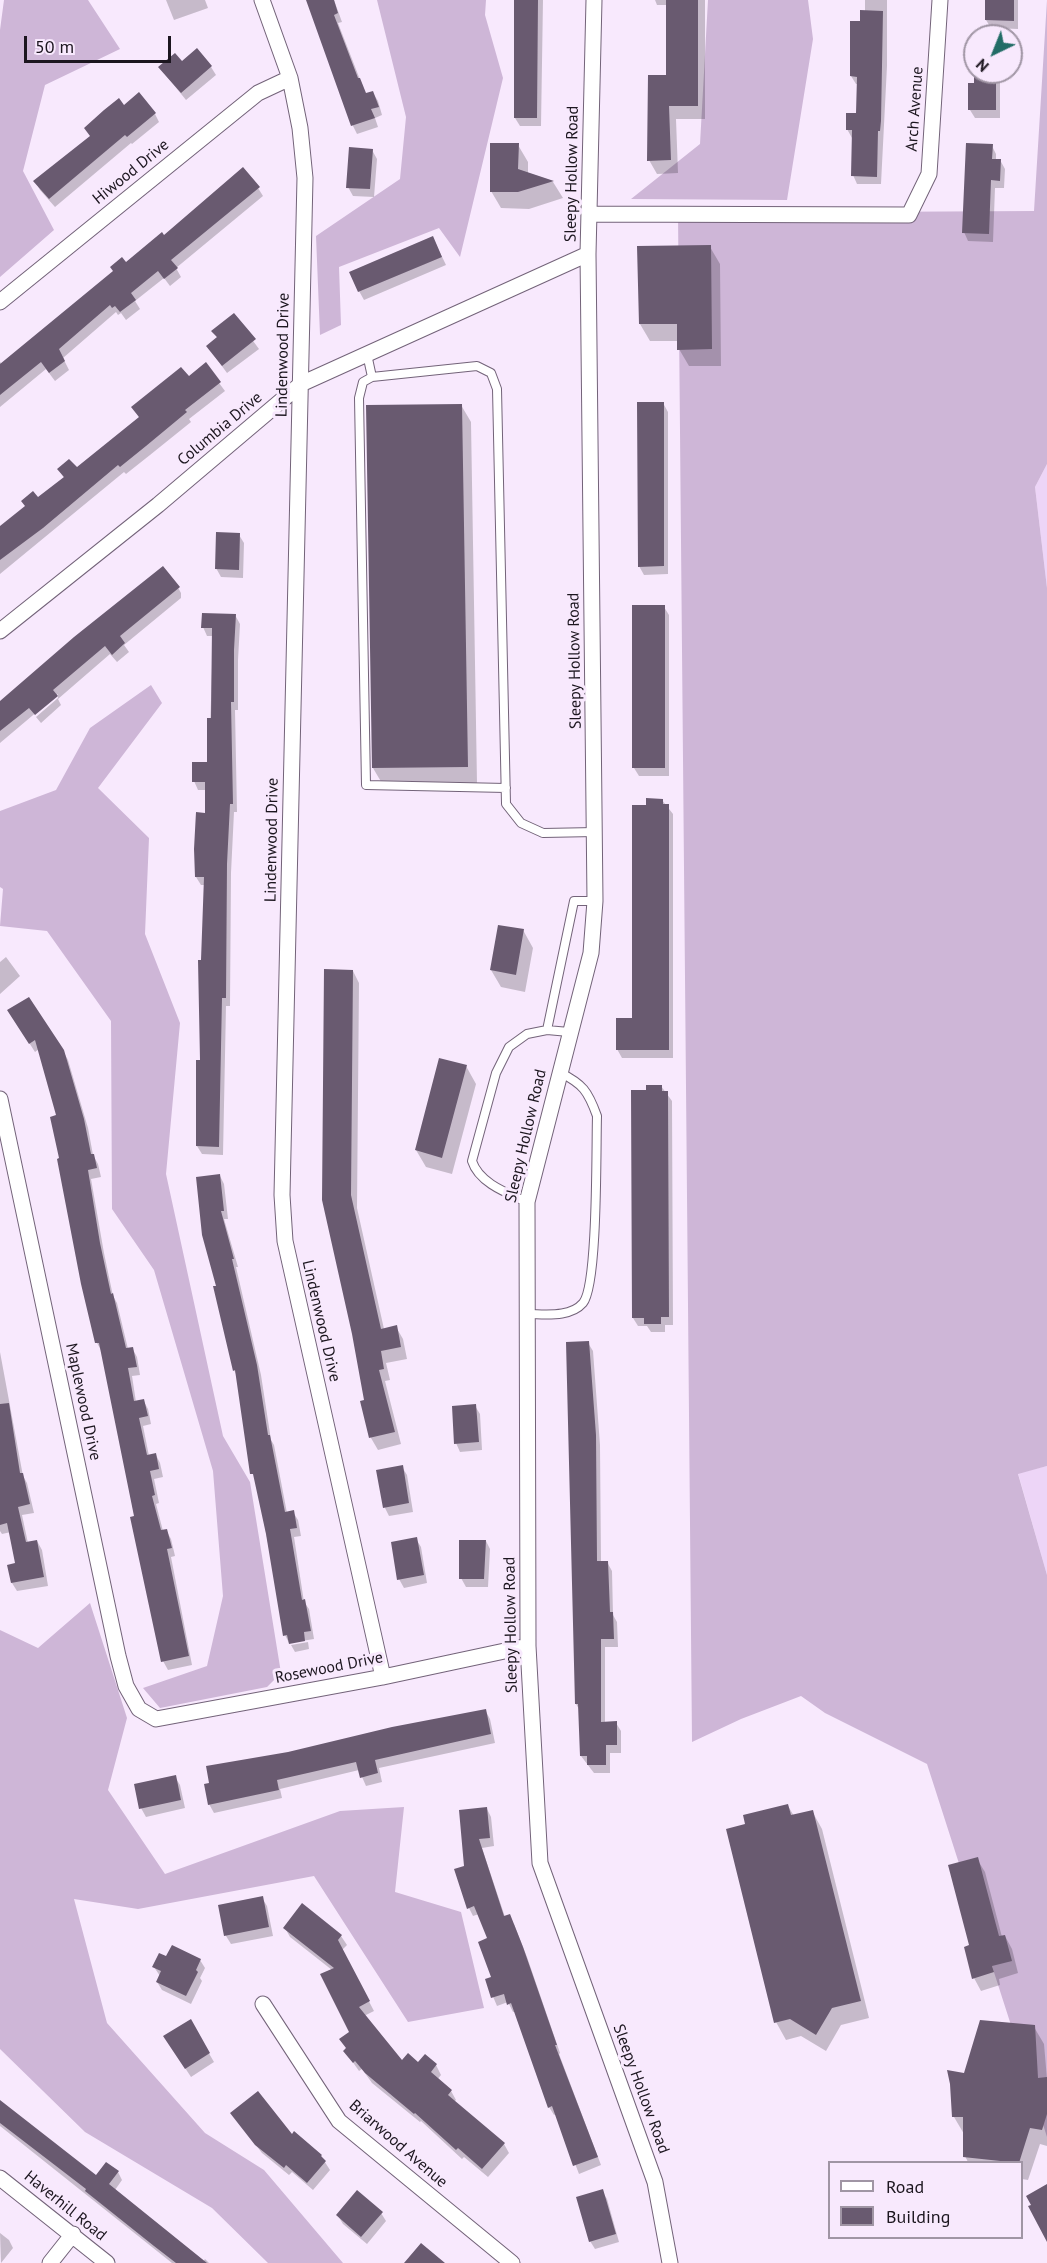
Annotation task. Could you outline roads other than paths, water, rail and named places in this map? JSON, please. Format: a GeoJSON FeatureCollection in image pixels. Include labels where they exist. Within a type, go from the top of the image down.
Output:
{"type":"FeatureCollection","features":[{"type":"Feature","properties":{"kind":"street","name":"Lindenwood Drive"},"geometry":{"type":"LineString","coordinates":[[262,0],[290,78],[300,128],[305,178],[282,1195],[285,1240],[382,1677]]}},
{"type":"Feature","properties":{"kind":"street","name":"Sleepy Hollow Road"},"geometry":{"type":"LineString","coordinates":[[594,0],[588,254],[595,901],[591,953],[527,1202],[528,1646],[540,1863],[656,2182],[670,2263]]}},
{"type":"Feature","properties":{"kind":"street","name":"Arch Avenue"},"geometry":{"type":"LineString","coordinates":[[589,214],[909,215],[929,174],[940,0]]}},
{"type":"Feature","properties":{"kind":"street","name":"Hiwood Drive"},"geometry":{"type":"LineString","coordinates":[[0,302],[258,93],[290,78]]}},
{"type":"Feature","properties":{"kind":"street","name":"Columbia Drive"},"geometry":{"type":"LineString","coordinates":[[0,631],[158,505],[301,384],[588,254]]}},
{"type":"Feature","properties":{"kind":"street","name":"Maplewood Drive"},"geometry":{"type":"LineString","coordinates":[[0,1099],[118,1656],[126,1686],[139,1709]]}},
{"type":"Feature","properties":{"kind":"street","name":"Rosewood Drive"},"geometry":{"type":"LineString","coordinates":[[139,1709],[156,1719],[382,1677],[528,1646]]}},
{"type":"Feature","properties":{"kind":"street","name":"Briarwood Avenue"},"geometry":{"type":"LineString","coordinates":[[263,2004],[339,2121],[512,2263]]}},
{"type":"Feature","properties":{"kind":"street","name":"Haverhill Road"},"geometry":{"type":"LineString","coordinates":[[0,2178],[107,2263]]}},
{"type":"Feature","properties":{"kind":"street"},"geometry":{"type":"LineString","coordinates":[[50,2263],[73,2234]]}},
{"type":"Feature","properties":{"kind":"lane"},"geometry":{"type":"LineString","coordinates":[[367,354],[372,377]]}},
{"type":"Feature","properties":{"kind":"lane"},"geometry":{"type":"LineString","coordinates":[[506,789],[366,785],[359,398],[363,382],[372,377],[477,366],[491,373],[497,389],[506,789],[506,804],[521,823],[543,833],[595,832]]}},
{"type":"Feature","properties":{"kind":"lane"},"geometry":{"type":"LineString","coordinates":[[548,1030],[574,901],[595,901]]}},
{"type":"Feature","properties":{"kind":"lane"},"geometry":{"type":"LineString","coordinates":[[527,1202],[503,1192],[475,1172],[472,1161],[496,1073],[509,1047],[527,1034],[548,1030],[569,1032]]}},
{"type":"Feature","properties":{"kind":"lane"},"geometry":{"type":"LineString","coordinates":[[527,1314],[568,1314],[584,1302],[592,1275],[597,1116],[589,1094],[576,1080],[559,1072]]}}]}
